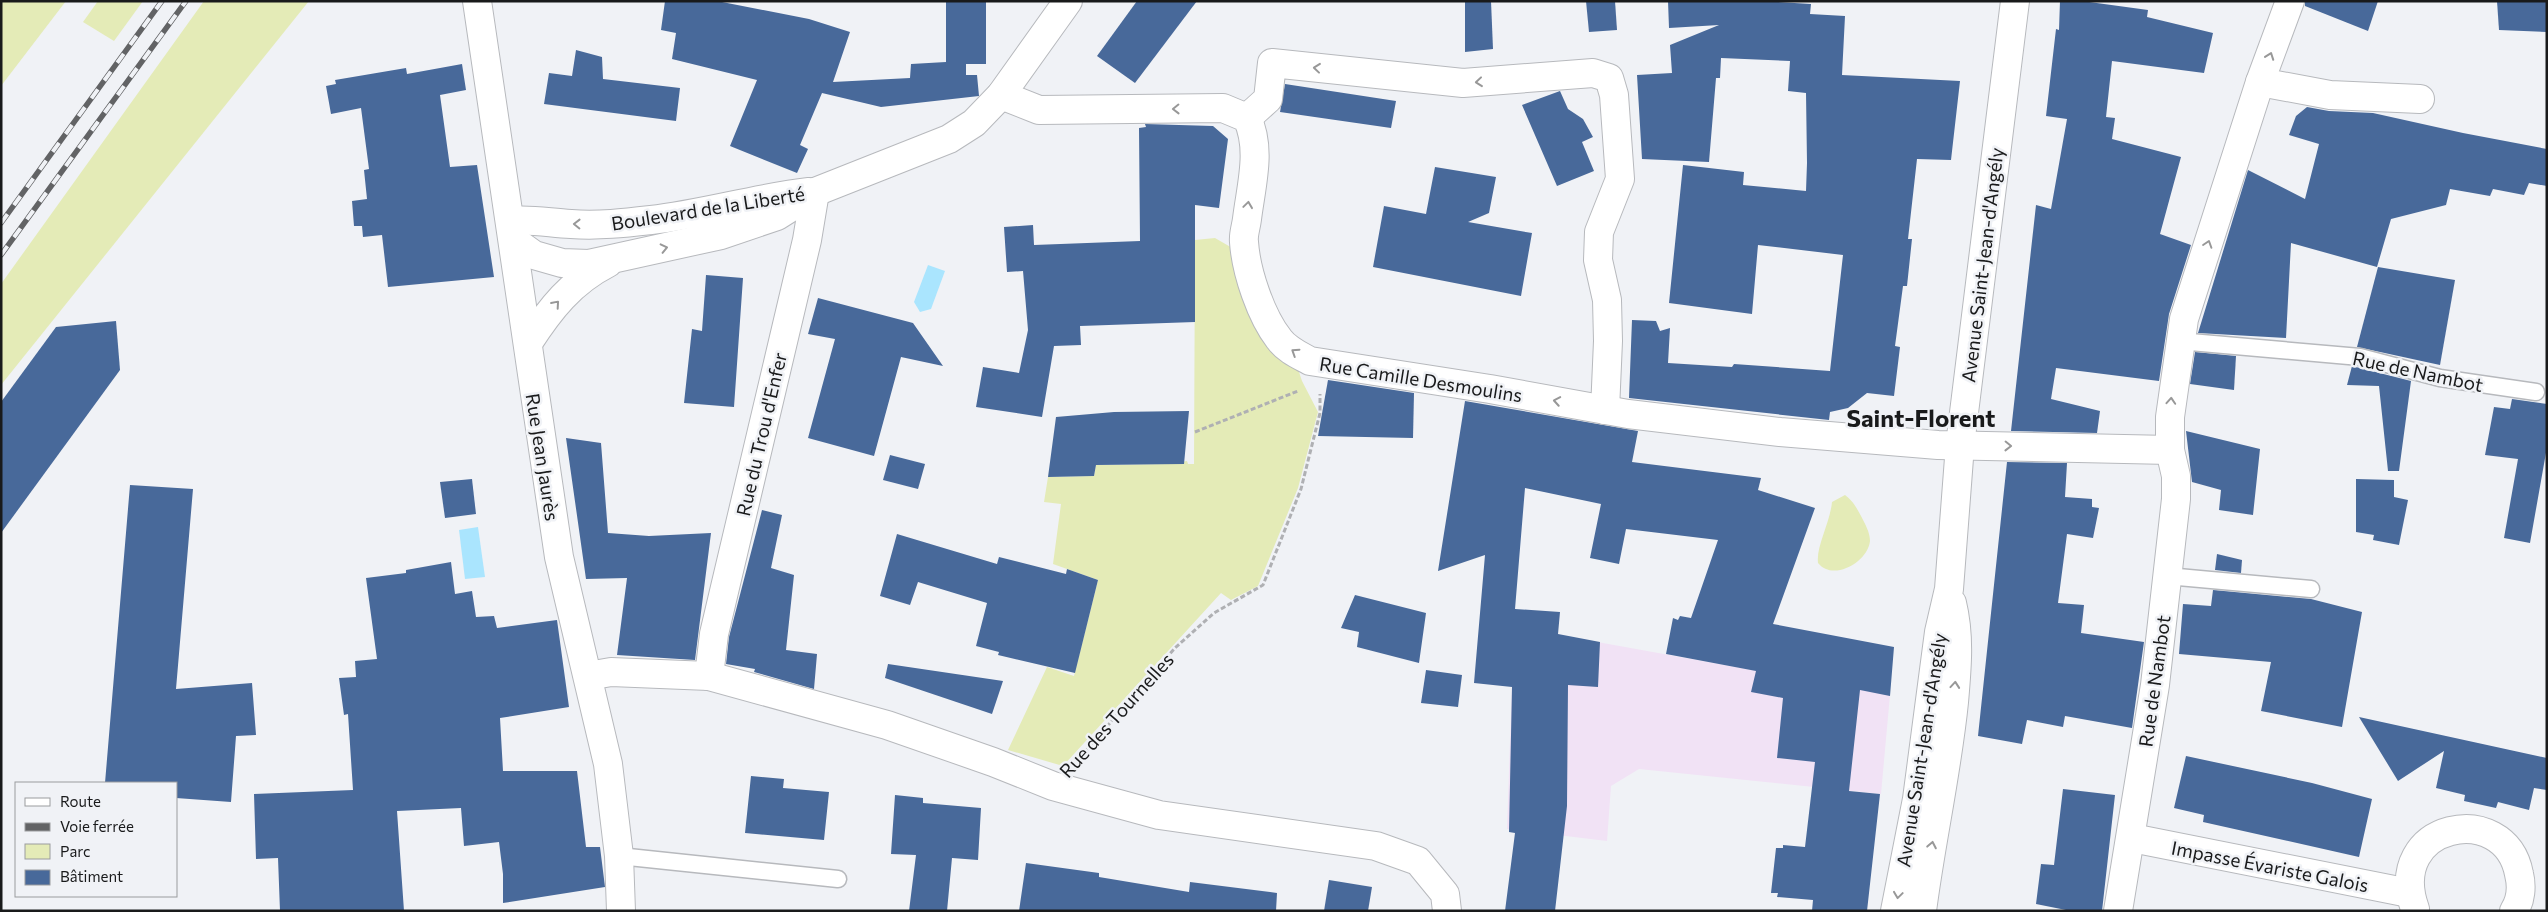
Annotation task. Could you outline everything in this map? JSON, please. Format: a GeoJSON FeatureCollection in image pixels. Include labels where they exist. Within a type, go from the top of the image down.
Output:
{"type":"FeatureCollection","features":[{"type":"Feature","properties":{"kind":"street","name":"Rue Jean Jaurès"},"geometry":{"type":"LineString","coordinates":[[477,1],[559,557],[608,764],[619,856],[621,911]]}},
{"type":"Feature","properties":{"kind":"street","name":"Boulevard de la Liberté"},"geometry":{"type":"LineString","coordinates":[[815,192],[769,196],[717,209],[653,220],[578,224],[532,219],[512,230],[534,255],[562,263],[589,264],[721,235],[777,216],[815,192],[949,139],[974,123],[1001,95],[1068,1]]}},
{"type":"Feature","properties":{"kind":"street","name":"Avenue Saint-Jean-d'Angély"},"geometry":{"type":"LineString","coordinates":[[1896,911],[1917,799],[1939,632],[1949,589],[1960,445],[2015,1]]}},
{"type":"Feature","properties":{"kind":"street","name":"Rue de Nambot"},"geometry":{"type":"LineString","coordinates":[[2118,911],[2132,838],[2155,685],[2176,491],[2176,476],[2170,450],[2171,394],[2184,319],[2260,82],[2290,1]]}},
{"type":"Feature","properties":{"kind":"street"},"geometry":{"type":"LineString","coordinates":[[1001,95],[1039,110],[1223,108],[1248,118],[1268,100],[1272,63],[1464,83],[1593,72],[1609,78],[1614,95],[1620,179],[1599,232],[1599,251],[1607,300],[1608,341],[1605,410]]}},
{"type":"Feature","properties":{"kind":"street"},"geometry":{"type":"LineString","coordinates":[[2260,82],[2330,95],[2420,99]]}},
{"type":"Feature","properties":{"kind":"street","name":"Rue Camille Desmoulins"},"geometry":{"type":"LineString","coordinates":[[1248,118],[1255,133],[1256,154],[1244,242],[1252,278],[1263,312],[1280,340],[1292,352],[1322,374],[1490,389],[1605,410],[1780,432],[1960,445]]}},
{"type":"Feature","properties":{"kind":"street","name":"Rue du Trou d'Enfer"},"geometry":{"type":"LineString","coordinates":[[709,676],[714,634],[807,240],[815,192]]}},
{"type":"Feature","properties":{"kind":"street","name":"Boulevard de la Liberté"},"geometry":{"type":"LineString","coordinates":[[528,344],[546,315],[569,288],[591,272],[617,259]]}},
{"type":"Feature","properties":{"kind":"street"},"geometry":{"type":"LineString","coordinates":[[1960,445],[2170,450]]}},
{"type":"Feature","properties":{"kind":"street","name":"Avenue Saint-Jean-d'Angély"},"geometry":{"type":"LineString","coordinates":[[1922,911],[1950,736],[1958,654],[1957,623],[1949,589]]}},
{"type":"Feature","properties":{"kind":"street","name":"Rue des Tournelles"},"geometry":{"type":"LineString","coordinates":[[588,676],[611,672],[709,676],[887,725],[993,762],[1053,786]]}},
{"type":"Feature","properties":{"kind":"street"},"geometry":{"type":"LineString","coordinates":[[1053,786],[1159,815],[1376,846],[1418,861],[1445,894],[1447,911]]}},
{"type":"Feature","properties":{"kind":"street","name":"Impasse Évariste Galois"},"geometry":{"type":"LineString","coordinates":[[2132,838],[2412,902],[2410,873],[2418,854],[2432,839],[2450,830],[2471,828],[2491,835],[2507,847],[2518,865],[2521,885],[2514,911]]}},
{"type":"Feature","properties":{"kind":"lane","name":"Rue de Nambot"},"geometry":{"type":"LineString","coordinates":[[2180,341],[2360,358],[2440,378],[2536,392]]}},
{"type":"Feature","properties":{"kind":"lane"},"geometry":{"type":"LineString","coordinates":[[2167,576],[2310,588]]}},
{"type":"Feature","properties":{"kind":"lane"},"geometry":{"type":"LineString","coordinates":[[619,856],[838,879]]}},
{"type":"Feature","properties":{"kind":"path"},"geometry":{"type":"LineString","coordinates":[[1195,432],[1312,385],[1322,374]]}},
{"type":"Feature","properties":{"kind":"path","name":"Rue des Tournelles"},"geometry":{"type":"LineString","coordinates":[[1053,786],[1176,648],[1214,612],[1263,585],[1301,489],[1320,412],[1322,374]]}},
{"type":"Feature","properties":{"kind":"shaded area"},"geometry":{"type":"Polygon","coordinates":[[[1514,627],[1890,695],[1881,794],[1639,769],[1611,786],[1607,841],[1507,829],[1514,627]]]}},
{"type":"Feature","properties":{"kind":"green space"},"geometry":{"type":"Polygon","coordinates":[[[1,1],[66,1],[1,86],[1,1]]]}},
{"type":"Feature","properties":{"kind":"green space"},"geometry":{"type":"Polygon","coordinates":[[[98,1],[143,1],[114,41],[83,22],[98,1]]]}},
{"type":"Feature","properties":{"kind":"green space"},"geometry":{"type":"Polygon","coordinates":[[[204,1],[309,1],[1,385],[1,284],[204,1]]]}},
{"type":"Feature","properties":{"kind":"green space"},"geometry":{"type":"Polygon","coordinates":[[[1215,238],[1234,249],[1246,308],[1273,346],[1296,363],[1302,381],[1318,412],[1298,488],[1258,586],[1231,600],[1221,593],[1063,766],[1008,750],[1047,667],[1074,676],[1098,580],[1053,564],[1061,504],[1044,502],[1048,477],[1094,476],[1096,465],[1169,464],[1187,461],[1188,464],[1194,464],[1195,240],[1215,238]]]}},
{"type":"Feature","properties":{"kind":"green space"},"geometry":{"type":"Polygon","coordinates":[[[1845,495],[1861,516],[1868,531],[1870,541],[1868,549],[1857,562],[1841,570],[1832,571],[1818,563],[1819,549],[1832,502],[1845,495]]]}},
{"type":"Feature","properties":{"kind":"water"},"geometry":{"type":"Polygon","coordinates":[[[928,265],[945,271],[931,309],[920,312],[914,302],[928,265]]]}},
{"type":"Feature","properties":{"kind":"water"},"geometry":{"type":"Polygon","coordinates":[[[478,527],[485,577],[465,579],[459,530],[478,527]]]}},
{"type":"Feature","properties":{"kind":"building"},"geometry":{"type":"Polygon","coordinates":[[[665,1],[717,1],[809,19],[850,32],[833,82],[910,78],[911,64],[946,62],[946,1],[986,1],[986,64],[966,64],[966,75],[977,75],[979,96],[881,107],[822,93],[800,145],[808,149],[797,173],[730,146],[757,80],[672,59],[676,33],[661,30],[665,1]]]}},
{"type":"Feature","properties":{"kind":"building"},"geometry":{"type":"Polygon","coordinates":[[[1137,1],[1197,1],[1135,83],[1097,56],[1137,1]]]}},
{"type":"Feature","properties":{"kind":"building"},"geometry":{"type":"Polygon","coordinates":[[[1465,1],[1491,1],[1493,49],[1465,52],[1465,1]]]}},
{"type":"Feature","properties":{"kind":"building"},"geometry":{"type":"Polygon","coordinates":[[[1586,1],[1615,1],[1617,30],[1589,32],[1586,1]]]}},
{"type":"Feature","properties":{"kind":"building"},"geometry":{"type":"Polygon","coordinates":[[[1668,1],[1764,1],[1811,4],[1810,14],[1845,16],[1842,75],[1960,81],[1951,160],[1917,159],[1908,239],[1912,239],[1907,286],[1903,286],[1895,346],[1900,347],[1894,396],[1867,393],[1848,408],[1830,412],[1829,420],[1629,398],[1632,320],[1656,321],[1660,331],[1670,328],[1668,363],[1732,367],[1734,364],[1830,371],[1843,255],[1758,245],[1752,314],[1669,303],[1683,165],[1744,172],[1743,185],[1806,191],[1807,163],[1806,93],[1788,91],[1790,61],[1721,58],[1720,78],[1716,78],[1709,162],[1642,159],[1637,75],[1672,73],[1670,45],[1719,25],[1669,28],[1668,1]]]}},
{"type":"Feature","properties":{"kind":"building"},"geometry":{"type":"Polygon","coordinates":[[[2060,1],[2082,1],[2148,10],[2147,17],[2213,33],[2204,73],[2112,61],[2106,117],[2115,118],[2112,139],[2181,157],[2160,234],[2191,245],[2169,314],[2159,381],[2056,368],[2051,399],[2100,411],[2097,433],[2011,431],[2036,205],[2051,209],[2067,119],[2046,116],[2056,29],[2059,30],[2060,1]]]}},
{"type":"Feature","properties":{"kind":"building"},"geometry":{"type":"Polygon","coordinates":[[[2305,1],[2378,1],[2368,31],[2305,6],[2305,1]]]}},
{"type":"Feature","properties":{"kind":"building"},"geometry":{"type":"Polygon","coordinates":[[[2497,1],[2547,1],[2547,32],[2499,30],[2497,1]]]}},
{"type":"Feature","properties":{"kind":"building"},"geometry":{"type":"Polygon","coordinates":[[[576,50],[602,57],[603,79],[680,88],[676,121],[544,104],[549,73],[572,76],[576,50]]]}},
{"type":"Feature","properties":{"kind":"building"},"geometry":{"type":"Polygon","coordinates":[[[462,64],[466,90],[440,95],[450,167],[477,165],[494,277],[388,287],[382,235],[363,237],[362,226],[354,226],[352,201],[367,199],[364,170],[369,169],[361,108],[331,114],[326,86],[336,84],[335,80],[406,68],[407,74],[462,64]]]}},
{"type":"Feature","properties":{"kind":"building"},"geometry":{"type":"Polygon","coordinates":[[[1285,84],[1396,101],[1391,128],[1280,112],[1285,84]]]}},
{"type":"Feature","properties":{"kind":"building"},"geometry":{"type":"Polygon","coordinates":[[[1560,91],[1568,109],[1583,119],[1593,137],[1582,142],[1594,171],[1557,186],[1522,105],[1560,91]]]}},
{"type":"Feature","properties":{"kind":"building"},"geometry":{"type":"Polygon","coordinates":[[[2307,107],[2329,111],[2373,113],[2547,149],[2547,186],[2529,183],[2524,195],[2493,189],[2490,196],[2450,189],[2446,205],[2391,219],[2377,267],[2291,243],[2286,338],[2198,333],[2248,170],[2305,199],[2319,144],[2289,135],[2296,116],[2307,107]]]}},
{"type":"Feature","properties":{"kind":"building"},"geometry":{"type":"Polygon","coordinates":[[[1145,124],[1213,126],[1228,139],[1219,208],[1195,205],[1195,322],[1080,326],[1081,345],[1054,346],[1042,417],[976,407],[983,367],[1019,373],[1028,330],[1023,271],[1007,272],[1004,227],[1033,225],[1034,245],[1140,241],[1139,128],[1146,127],[1145,124]]]}},
{"type":"Feature","properties":{"kind":"building"},"geometry":{"type":"Polygon","coordinates":[[[1435,167],[1496,177],[1489,213],[1468,222],[1532,233],[1521,296],[1373,267],[1384,206],[1426,214],[1435,167]]]}},
{"type":"Feature","properties":{"kind":"building"},"geometry":{"type":"Polygon","coordinates":[[[2378,267],[2455,280],[2440,365],[2357,347],[2378,267]]]}},
{"type":"Feature","properties":{"kind":"building"},"geometry":{"type":"Polygon","coordinates":[[[706,275],[743,278],[734,407],[684,403],[692,329],[702,331],[706,275]]]}},
{"type":"Feature","properties":{"kind":"building"},"geometry":{"type":"Polygon","coordinates":[[[818,298],[913,323],[943,366],[901,357],[874,456],[808,438],[835,339],[808,334],[818,298]]]}},
{"type":"Feature","properties":{"kind":"building"},"geometry":{"type":"Polygon","coordinates":[[[116,321],[120,370],[1,533],[1,402],[56,327],[116,321]]]}},
{"type":"Feature","properties":{"kind":"building"},"geometry":{"type":"Polygon","coordinates":[[[2195,352],[2236,356],[2234,390],[2190,384],[2195,352]]]}},
{"type":"Feature","properties":{"kind":"building"},"geometry":{"type":"Polygon","coordinates":[[[2352,366],[2411,381],[2399,471],[2388,471],[2379,386],[2347,385],[2352,366]]]}},
{"type":"Feature","properties":{"kind":"building"},"geometry":{"type":"Polygon","coordinates":[[[1328,380],[1414,393],[1413,438],[1318,436],[1328,380]]]}},
{"type":"Feature","properties":{"kind":"building"},"geometry":{"type":"Polygon","coordinates":[[[2512,399],[2547,404],[2547,447],[2530,543],[2504,538],[2518,459],[2485,455],[2494,407],[2510,409],[2512,399]]]}},
{"type":"Feature","properties":{"kind":"building"},"geometry":{"type":"Polygon","coordinates":[[[1465,401],[1638,431],[1632,462],[1761,478],[1758,490],[1815,508],[1773,624],[1894,647],[1890,696],[1860,690],[1849,791],[1880,794],[1867,911],[1812,911],[1813,900],[1777,897],[1778,893],[1771,893],[1776,848],[1783,848],[1783,845],[1805,847],[1815,762],[1777,758],[1783,698],[1751,692],[1756,671],[1666,654],[1673,618],[1678,620],[1680,616],[1691,618],[1718,540],[1626,529],[1619,564],[1590,558],[1601,504],[1525,488],[1515,609],[1560,612],[1558,634],[1600,642],[1598,687],[1568,685],[1567,806],[1555,911],[1505,911],[1515,833],[1509,832],[1512,687],[1474,683],[1485,555],[1438,571],[1465,401]]]}},
{"type":"Feature","properties":{"kind":"building"},"geometry":{"type":"Polygon","coordinates":[[[1189,411],[1184,464],[1096,465],[1094,476],[1048,477],[1056,417],[1114,412],[1189,411]]]}},
{"type":"Feature","properties":{"kind":"building"},"geometry":{"type":"Polygon","coordinates":[[[2186,431],[2260,449],[2253,515],[2219,510],[2221,490],[2192,482],[2186,431]]]}},
{"type":"Feature","properties":{"kind":"building"},"geometry":{"type":"Polygon","coordinates":[[[566,438],[601,443],[608,533],[649,536],[711,533],[695,660],[617,655],[627,578],[586,579],[566,438]]]}},
{"type":"Feature","properties":{"kind":"building"},"geometry":{"type":"Polygon","coordinates":[[[890,455],[925,464],[918,489],[883,480],[890,455]]]}},
{"type":"Feature","properties":{"kind":"building"},"geometry":{"type":"Polygon","coordinates":[[[2007,462],[2067,463],[2065,497],[2092,499],[2092,507],[2099,508],[2093,538],[2067,534],[2058,603],[2084,605],[2081,633],[2144,642],[2132,728],[2065,716],[2063,727],[2027,720],[2022,744],[1978,736],[2007,462]]]}},
{"type":"Feature","properties":{"kind":"building"},"geometry":{"type":"Polygon","coordinates":[[[472,479],[476,514],[445,518],[440,482],[472,479]]]}},
{"type":"Feature","properties":{"kind":"building"},"geometry":{"type":"Polygon","coordinates":[[[2356,479],[2394,480],[2394,497],[2408,500],[2399,545],[2373,540],[2374,535],[2356,532],[2356,479]]]}},
{"type":"Feature","properties":{"kind":"building"},"geometry":{"type":"Polygon","coordinates":[[[130,485],[193,489],[176,689],[252,683],[256,735],[236,736],[231,802],[178,798],[178,782],[105,782],[130,485]]]}},
{"type":"Feature","properties":{"kind":"building"},"geometry":{"type":"Polygon","coordinates":[[[762,510],[782,515],[771,568],[794,575],[786,650],[817,654],[814,689],[754,672],[755,669],[726,664],[729,637],[762,510]]]}},
{"type":"Feature","properties":{"kind":"building"},"geometry":{"type":"Polygon","coordinates":[[[897,534],[997,564],[999,557],[1066,574],[1067,569],[1098,580],[1075,673],[998,655],[999,652],[976,646],[987,603],[918,582],[910,605],[880,596],[897,534]]]}},
{"type":"Feature","properties":{"kind":"building"},"geometry":{"type":"Polygon","coordinates":[[[2217,554],[2242,560],[2241,573],[2215,570],[2217,554]]]}},
{"type":"Feature","properties":{"kind":"building"},"geometry":{"type":"Polygon","coordinates":[[[451,562],[455,594],[472,591],[476,617],[494,616],[497,628],[557,620],[569,707],[500,718],[503,771],[577,771],[586,847],[600,847],[605,887],[503,903],[503,874],[499,842],[464,846],[461,808],[397,811],[404,911],[280,911],[278,858],[256,859],[254,794],[353,790],[348,714],[344,715],[339,678],[356,677],[355,661],[377,659],[366,578],[406,573],[406,570],[451,562]]]}},
{"type":"Feature","properties":{"kind":"building"},"geometry":{"type":"Polygon","coordinates":[[[2213,590],[2311,599],[2362,612],[2342,727],[2261,711],[2271,662],[2179,654],[2183,604],[2211,606],[2213,590]]]}},
{"type":"Feature","properties":{"kind":"building"},"geometry":{"type":"Polygon","coordinates":[[[1355,595],[1426,613],[1419,663],[1357,647],[1359,632],[1341,628],[1355,595]]]}},
{"type":"Feature","properties":{"kind":"building"},"geometry":{"type":"Polygon","coordinates":[[[888,664],[1003,681],[992,714],[885,678],[888,664]]]}},
{"type":"Feature","properties":{"kind":"building"},"geometry":{"type":"Polygon","coordinates":[[[1426,670],[1462,675],[1458,707],[1421,703],[1426,670]]]}},
{"type":"Feature","properties":{"kind":"building"},"geometry":{"type":"Polygon","coordinates":[[[2359,717],[2547,758],[2547,790],[2534,788],[2529,810],[2498,802],[2496,808],[2464,801],[2465,795],[2436,788],[2444,751],[2398,781],[2359,717]]]}},
{"type":"Feature","properties":{"kind":"building"},"geometry":{"type":"Polygon","coordinates":[[[2186,756],[2312,783],[2372,799],[2359,857],[2203,822],[2204,815],[2174,808],[2186,756]]]}},
{"type":"Feature","properties":{"kind":"building"},"geometry":{"type":"Polygon","coordinates":[[[751,776],[784,779],[783,788],[829,792],[824,840],[745,833],[751,776]]]}},
{"type":"Feature","properties":{"kind":"building"},"geometry":{"type":"Polygon","coordinates":[[[2063,789],[2115,795],[2102,911],[2071,911],[2036,904],[2041,864],[2054,865],[2063,789]]]}},
{"type":"Feature","properties":{"kind":"building"},"geometry":{"type":"Polygon","coordinates":[[[895,795],[923,798],[923,803],[981,808],[978,860],[952,858],[947,911],[909,911],[916,855],[891,854],[895,795]]]}},
{"type":"Feature","properties":{"kind":"building"},"geometry":{"type":"Polygon","coordinates":[[[1026,863],[1099,873],[1099,877],[1189,892],[1190,882],[1277,893],[1276,911],[1019,911],[1026,863]]]}},
{"type":"Feature","properties":{"kind":"building"},"geometry":{"type":"Polygon","coordinates":[[[1329,880],[1372,887],[1368,911],[1324,911],[1329,880]]]}},
{"type":"Feature","properties":{"kind":"railway"},"geometry":{"type":"LineString","coordinates":[[1,223],[162,1]]}},
{"type":"Feature","properties":{"kind":"railway"},"geometry":{"type":"LineString","coordinates":[[1,255],[186,1]]}},
{"type":"Feature","properties":{"kind":"district","name":"Saint-Florent"},"geometry":{"type":"Point","coordinates":[1921,417]}}]}
